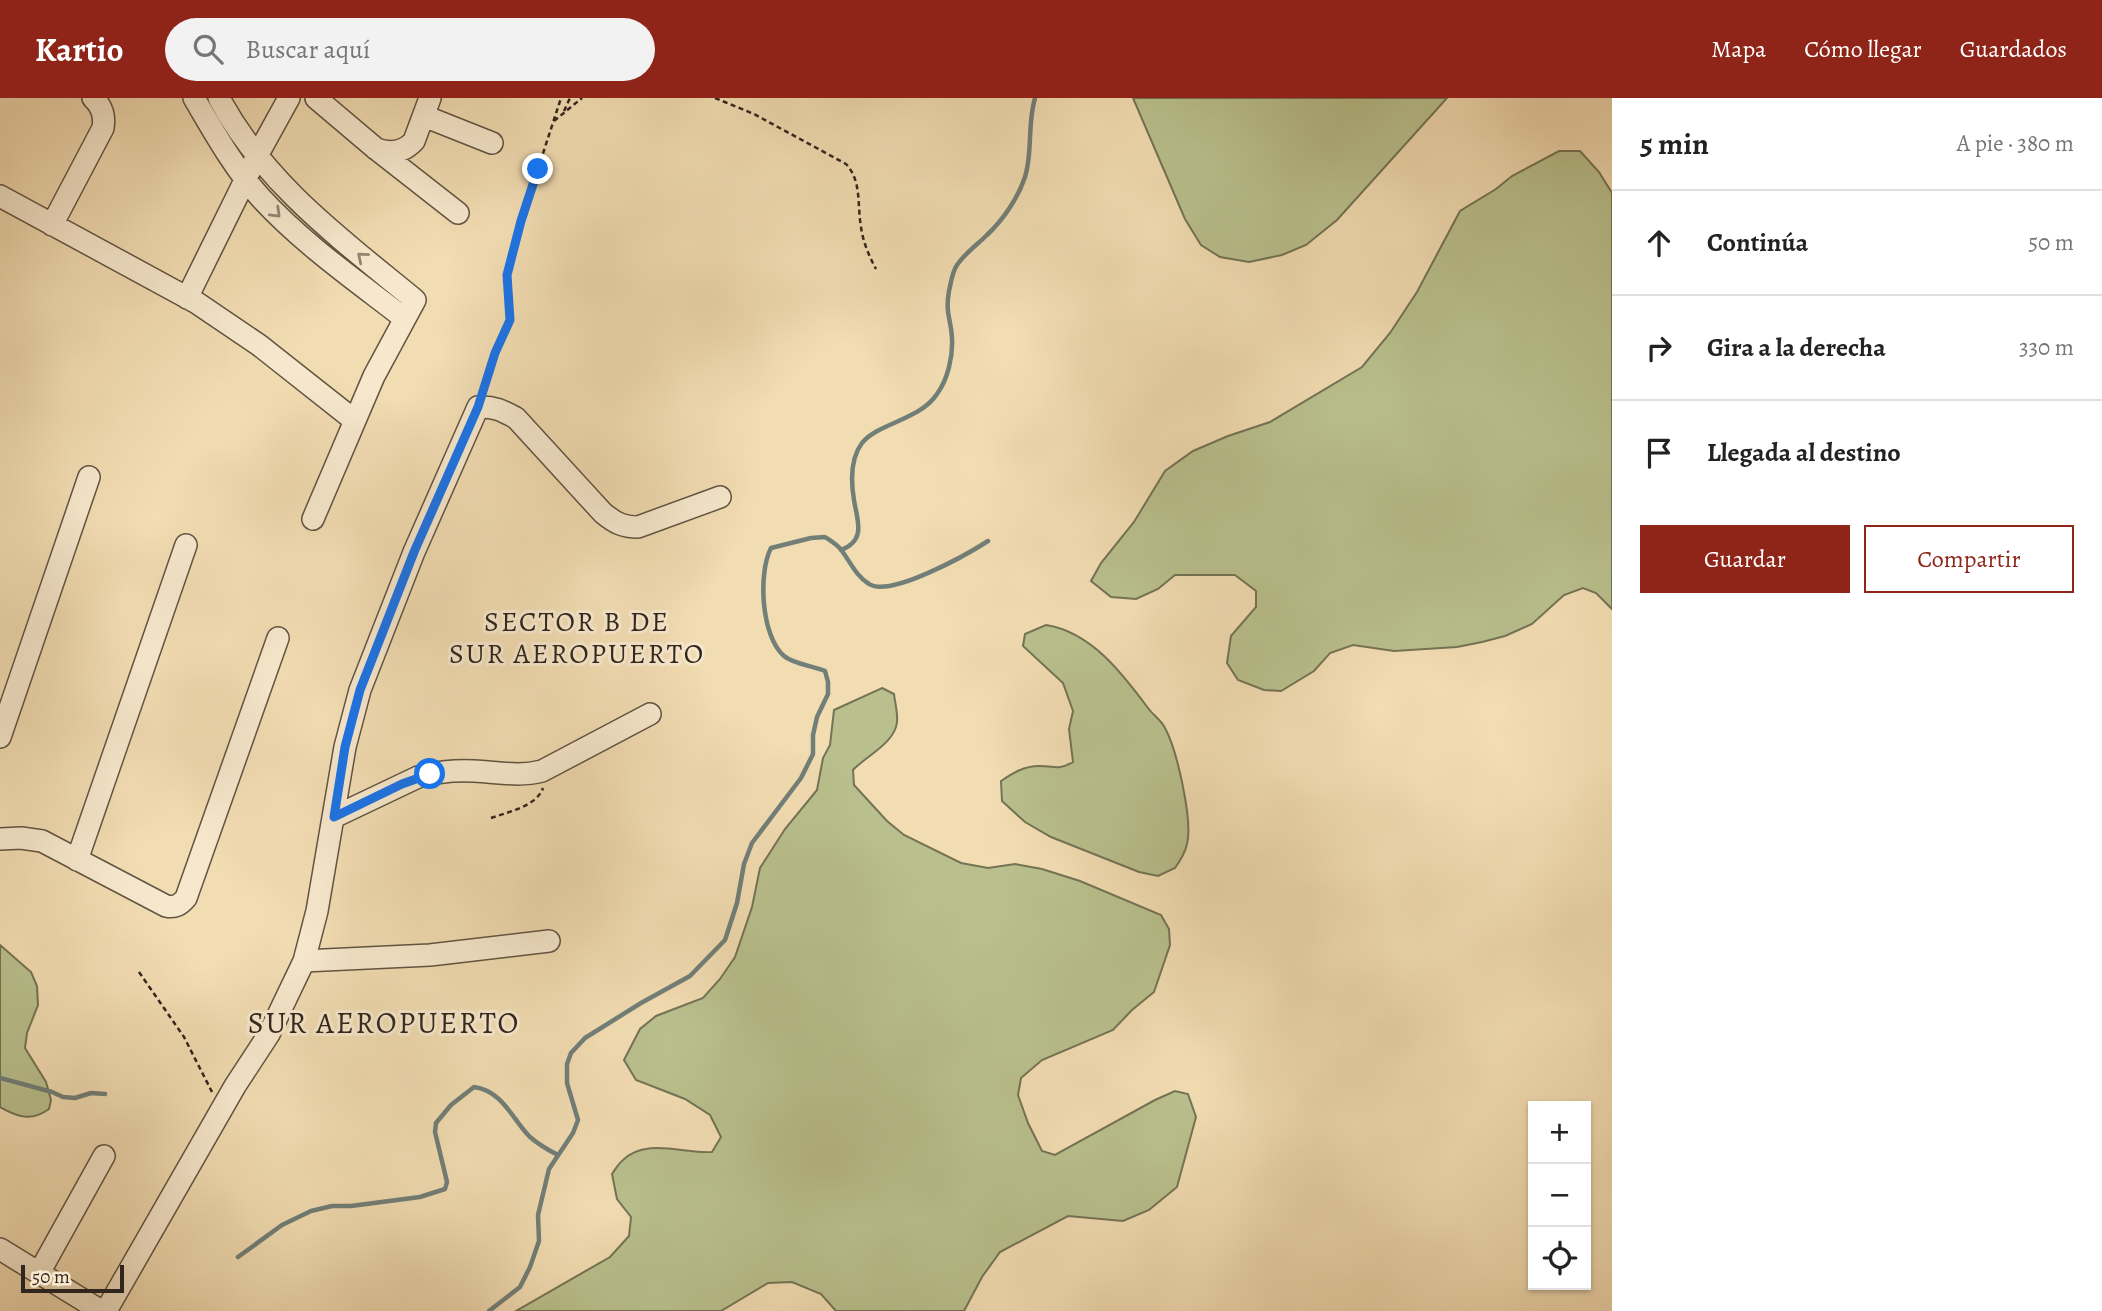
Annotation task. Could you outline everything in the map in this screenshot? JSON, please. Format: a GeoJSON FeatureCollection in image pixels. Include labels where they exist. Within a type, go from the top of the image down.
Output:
{"type":"FeatureCollection","features":[{"type":"Feature","properties":{"kind":"street"},"geometry":{"type":"LineString","coordinates":[[52,225],[103,128],[103,111],[93,98]]}},
{"type":"Feature","properties":{"kind":"street"},"geometry":{"type":"LineString","coordinates":[[194,98],[246,180],[269,206],[303,237],[410,309]]}},
{"type":"Feature","properties":{"kind":"street"},"geometry":{"type":"LineString","coordinates":[[219,98],[237,129],[288,192],[410,309]]}},
{"type":"Feature","properties":{"kind":"street"},"geometry":{"type":"LineString","coordinates":[[187,298],[257,156],[289,98]]}},
{"type":"Feature","properties":{"kind":"street"},"geometry":{"type":"LineString","coordinates":[[316,98],[374,148],[458,213]]}},
{"type":"Feature","properties":{"kind":"street"},"geometry":{"type":"LineString","coordinates":[[374,148],[393,153],[409,147],[427,107],[492,143]]}},
{"type":"Feature","properties":{"kind":"street"},"geometry":{"type":"LineString","coordinates":[[0,197],[187,298],[259,345],[354,420]]}},
{"type":"Feature","properties":{"kind":"street"},"geometry":{"type":"LineString","coordinates":[[313,519],[374,376],[410,309]]}},
{"type":"Feature","properties":{"kind":"street"},"geometry":{"type":"LineString","coordinates":[[0,1249],[104,1311],[269,1034],[304,961],[317,911],[345,747],[360,690],[414,552],[478,407],[490,406],[516,418],[616,524],[638,527],[720,497]]}},
{"type":"Feature","properties":{"kind":"street"},"geometry":{"type":"LineString","coordinates":[[0,737],[89,477]]}},
{"type":"Feature","properties":{"kind":"street"},"geometry":{"type":"LineString","coordinates":[[77,860],[186,545]]}},
{"type":"Feature","properties":{"kind":"street"},"geometry":{"type":"LineString","coordinates":[[0,839],[42,841],[166,906],[182,903],[278,638]]}},
{"type":"Feature","properties":{"kind":"street"},"geometry":{"type":"LineString","coordinates":[[334,817],[402,784],[430,774],[471,770],[523,775],[542,771],[650,714]]}},
{"type":"Feature","properties":{"kind":"street"},"geometry":{"type":"LineString","coordinates":[[304,961],[430,955],[549,941]]}},
{"type":"Feature","properties":{"kind":"street"},"geometry":{"type":"LineString","coordinates":[[40,1273],[104,1156]]}},
{"type":"Feature","properties":{"kind":"path"},"geometry":{"type":"LineString","coordinates":[[478,407],[495,353],[510,320],[507,285],[511,258],[561,98]]}},
{"type":"Feature","properties":{"kind":"path"},"geometry":{"type":"LineString","coordinates":[[554,121],[564,111],[570,98]]}},
{"type":"Feature","properties":{"kind":"path"},"geometry":{"type":"LineString","coordinates":[[554,121],[582,98]]}},
{"type":"Feature","properties":{"kind":"path"},"geometry":{"type":"LineString","coordinates":[[715,98],[754,114],[846,164],[856,180],[861,230],[876,269]]}},
{"type":"Feature","properties":{"kind":"path"},"geometry":{"type":"LineString","coordinates":[[491,818],[541,795],[545,784],[542,771]]}},
{"type":"Feature","properties":{"kind":"path"},"geometry":{"type":"LineString","coordinates":[[139,972],[184,1037],[221,1111]]}},
{"type":"Feature","properties":{"kind":"green space"},"geometry":{"type":"Polygon","coordinates":[[[1133,98],[1447,98],[1337,220],[1306,245],[1282,255],[1249,262],[1220,257],[1201,245],[1185,219],[1133,98]]]}},
{"type":"Feature","properties":{"kind":"green space"},"geometry":{"type":"Polygon","coordinates":[[[1559,151],[1580,151],[1599,172],[1612,193],[1612,609],[1596,593],[1583,588],[1564,595],[1532,624],[1505,636],[1482,642],[1457,647],[1394,651],[1353,645],[1330,653],[1314,671],[1281,691],[1264,690],[1238,680],[1227,663],[1231,636],[1256,607],[1256,591],[1235,575],[1175,575],[1158,589],[1136,599],[1111,597],[1091,581],[1101,563],[1134,522],[1165,471],[1193,451],[1270,422],[1362,367],[1390,333],[1417,292],[1460,211],[1512,176],[1559,151]]]}},
{"type":"Feature","properties":{"kind":"green space"},"geometry":{"type":"Polygon","coordinates":[[[1046,625],[1077,636],[1104,656],[1165,728],[1179,768],[1188,819],[1187,844],[1175,868],[1158,876],[1139,872],[1051,837],[1025,822],[1002,801],[1001,781],[1014,773],[1028,767],[1060,767],[1073,762],[1069,729],[1073,711],[1063,683],[1023,646],[1025,634],[1046,625]]]}},
{"type":"Feature","properties":{"kind":"green space"},"geometry":{"type":"Polygon","coordinates":[[[882,688],[894,694],[897,719],[895,730],[886,743],[853,770],[854,785],[887,821],[904,835],[961,863],[988,868],[1015,864],[1042,869],[1080,881],[1161,915],[1169,929],[1170,945],[1154,992],[1113,1030],[1042,1060],[1021,1078],[1018,1095],[1042,1151],[1055,1155],[1155,1100],[1175,1091],[1188,1094],[1196,1117],[1177,1187],[1149,1210],[1123,1221],[1068,1216],[1000,1252],[982,1277],[964,1311],[836,1311],[821,1294],[792,1282],[768,1283],[721,1311],[516,1311],[610,1257],[629,1236],[631,1217],[617,1199],[612,1174],[622,1161],[631,1154],[653,1148],[712,1152],[721,1137],[710,1115],[685,1099],[636,1080],[624,1060],[640,1029],[656,1016],[703,998],[720,979],[735,957],[752,907],[760,868],[785,829],[817,790],[823,758],[830,745],[834,710],[882,688]]]}},
{"type":"Feature","properties":{"kind":"green space"},"geometry":{"type":"Polygon","coordinates":[[[0,945],[31,972],[37,986],[38,1005],[27,1033],[25,1048],[46,1082],[51,1100],[49,1109],[36,1116],[24,1117],[0,1107],[0,945]]]}},
{"type":"Feature","properties":{"kind":"waterway"},"geometry":{"type":"LineString","coordinates":[[841,550],[849,546],[857,535],[858,522],[852,478],[858,449],[869,436],[930,403],[944,381],[952,352],[948,305],[953,274],[964,257],[999,223],[1018,193],[1027,167],[1035,98]]}},
{"type":"Feature","properties":{"kind":"waterway"},"geometry":{"type":"LineString","coordinates":[[489,1311],[520,1287],[530,1267],[539,1241],[538,1215],[549,1169],[573,1133],[578,1120],[567,1083],[567,1064],[571,1053],[585,1038],[690,976],[725,940],[752,843],[801,778],[813,754],[813,735],[817,717],[828,694],[828,682],[825,671],[784,656],[770,634],[763,588],[771,548],[825,537],[840,549],[864,581],[879,587],[894,585],[929,573],[988,541]]}},
{"type":"Feature","properties":{"kind":"waterway"},"geometry":{"type":"LineString","coordinates":[[0,1078],[63,1097],[105,1094]]}},
{"type":"Feature","properties":{"kind":"waterway"},"geometry":{"type":"LineString","coordinates":[[238,1257],[282,1225],[311,1211],[332,1206],[420,1197],[445,1189],[447,1182],[435,1132],[436,1123],[451,1105],[474,1087],[500,1100],[530,1137],[558,1155]]}},
{"type":"Feature","properties":{"kind":"district","name":"SECTOR B DE SUR AEROPUERTO"},"geometry":{"type":"Point","coordinates":[577,637]}},
{"type":"Feature","properties":{"kind":"district","name":"SUR AEROPUERTO"},"geometry":{"type":"Point","coordinates":[384,1023]}},
{"type":"Feature","properties":{"kind":"route"},"geometry":{"type":"LineString","coordinates":[[430,774],[402,784],[334,817],[345,747],[360,690],[414,552],[478,407],[499,342],[507,331],[510,320],[507,275],[538,169]]}}]}
